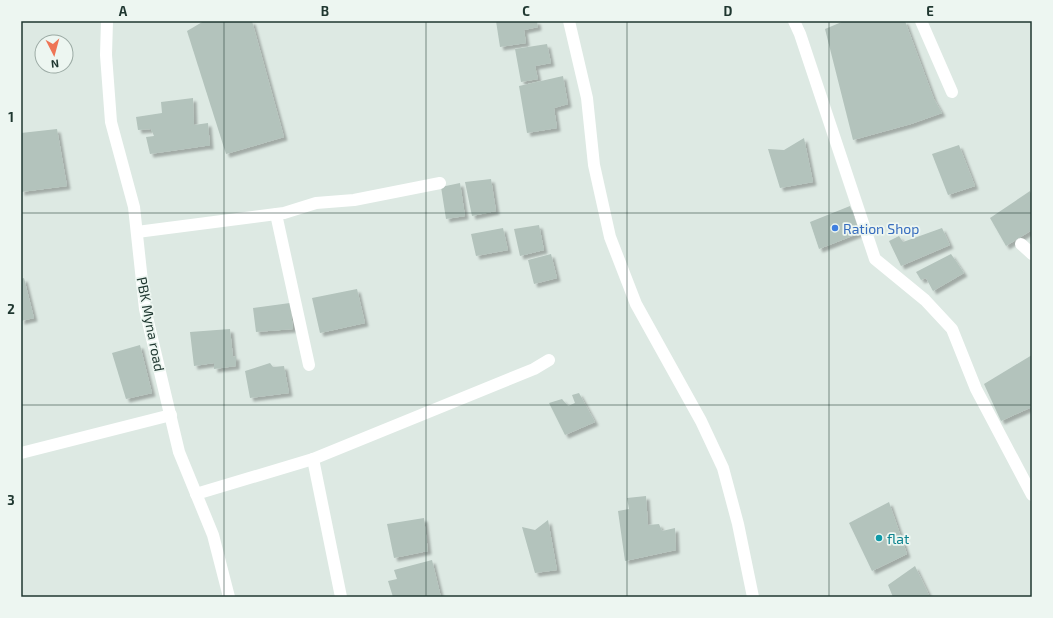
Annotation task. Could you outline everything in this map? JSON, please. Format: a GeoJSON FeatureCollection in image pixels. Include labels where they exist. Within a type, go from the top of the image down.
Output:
{"type":"FeatureCollection","features":[{"type":"Feature","properties":{"kind":"street","name":"PBK Myna road"},"geometry":{"type":"LineString","coordinates":[[107,21],[106,55],[111,122],[134,207],[146,309],[179,452],[213,535],[229,597]]}},
{"type":"Feature","properties":{"kind":"street"},"geometry":{"type":"LineString","coordinates":[[569,21],[586,98],[594,165],[610,237],[636,304],[701,421],[723,468],[738,524],[753,597]]}},
{"type":"Feature","properties":{"kind":"street"},"geometry":{"type":"LineString","coordinates":[[794,21],[800,34],[875,259],[925,300],[952,328],[976,390],[1032,495]]}},
{"type":"Feature","properties":{"kind":"street"},"geometry":{"type":"LineString","coordinates":[[921,21],[952,92]]}},
{"type":"Feature","properties":{"kind":"street"},"geometry":{"type":"LineString","coordinates":[[137,232],[284,213],[316,203],[354,200],[440,183]]}},
{"type":"Feature","properties":{"kind":"street"},"geometry":{"type":"LineString","coordinates":[[276,214],[309,365]]}},
{"type":"Feature","properties":{"kind":"street"},"geometry":{"type":"LineString","coordinates":[[1022,244],[1032,254]]}},
{"type":"Feature","properties":{"kind":"street"},"geometry":{"type":"LineString","coordinates":[[196,494],[314,459],[534,369],[549,360]]}},
{"type":"Feature","properties":{"kind":"street"},"geometry":{"type":"LineString","coordinates":[[21,453],[170,415]]}},
{"type":"Feature","properties":{"kind":"street"},"geometry":{"type":"LineString","coordinates":[[314,459],[341,597]]}},
{"type":"Feature","properties":{"kind":"building"},"geometry":{"type":"Polygon","coordinates":[[[204,21],[252,21],[284,137],[226,154],[187,31],[204,21]]]}},
{"type":"Feature","properties":{"kind":"building"},"geometry":{"type":"Polygon","coordinates":[[[496,21],[537,21],[538,27],[524,30],[526,43],[500,47],[496,21]]]}},
{"type":"Feature","properties":{"kind":"building"},"geometry":{"type":"Polygon","coordinates":[[[844,21],[905,21],[934,99],[942,113],[911,124],[853,140],[825,29],[844,21]]]}},
{"type":"Feature","properties":{"kind":"building"},"geometry":{"type":"Polygon","coordinates":[[[547,44],[551,63],[535,66],[538,79],[521,82],[515,49],[547,44]]]}},
{"type":"Feature","properties":{"kind":"building"},"geometry":{"type":"Polygon","coordinates":[[[563,76],[568,104],[554,108],[557,128],[527,133],[519,86],[563,76]]]}},
{"type":"Feature","properties":{"kind":"building"},"geometry":{"type":"Polygon","coordinates":[[[193,98],[194,125],[208,123],[210,146],[150,154],[146,137],[154,136],[151,129],[138,130],[136,117],[162,113],[161,102],[193,98]]]}},
{"type":"Feature","properties":{"kind":"building"},"geometry":{"type":"Polygon","coordinates":[[[57,129],[67,186],[21,192],[21,133],[57,129]]]}},
{"type":"Feature","properties":{"kind":"building"},"geometry":{"type":"Polygon","coordinates":[[[804,138],[813,182],[780,188],[768,149],[784,150],[804,138]]]}},
{"type":"Feature","properties":{"kind":"building"},"geometry":{"type":"Polygon","coordinates":[[[959,145],[975,186],[948,195],[932,154],[959,145]]]}},
{"type":"Feature","properties":{"kind":"building"},"geometry":{"type":"Polygon","coordinates":[[[491,179],[496,211],[472,216],[465,182],[491,179]]]}},
{"type":"Feature","properties":{"kind":"building"},"geometry":{"type":"Polygon","coordinates":[[[460,183],[465,216],[446,219],[441,187],[460,183]]]}},
{"type":"Feature","properties":{"kind":"building"},"geometry":{"type":"Polygon","coordinates":[[[1030,191],[1032,196],[1032,230],[1006,246],[990,218],[1030,191]]]}},
{"type":"Feature","properties":{"kind":"building","name":"Ration Shop"},"geometry":{"type":"Polygon","coordinates":[[[850,206],[860,233],[819,249],[810,222],[850,206]]]}},
{"type":"Feature","properties":{"kind":"building"},"geometry":{"type":"Polygon","coordinates":[[[539,225],[544,250],[520,256],[514,229],[539,225]]]}},
{"type":"Feature","properties":{"kind":"building"},"geometry":{"type":"Polygon","coordinates":[[[503,228],[508,250],[476,256],[471,234],[503,228]]]}},
{"type":"Feature","properties":{"kind":"building"},"geometry":{"type":"Polygon","coordinates":[[[942,228],[950,245],[901,266],[889,241],[899,236],[903,242],[942,228]]]}},
{"type":"Feature","properties":{"kind":"building"},"geometry":{"type":"Polygon","coordinates":[[[551,254],[557,278],[534,284],[528,260],[551,254]]]}},
{"type":"Feature","properties":{"kind":"building"},"geometry":{"type":"Polygon","coordinates":[[[951,254],[964,273],[933,291],[926,278],[921,280],[916,272],[951,254]]]}},
{"type":"Feature","properties":{"kind":"building"},"geometry":{"type":"Polygon","coordinates":[[[24,278],[34,318],[21,321],[21,279],[24,278]]]}},
{"type":"Feature","properties":{"kind":"building"},"geometry":{"type":"Polygon","coordinates":[[[357,289],[365,323],[320,333],[312,298],[357,289]]]}},
{"type":"Feature","properties":{"kind":"building"},"geometry":{"type":"Polygon","coordinates":[[[290,303],[293,329],[256,332],[253,308],[290,303]]]}},
{"type":"Feature","properties":{"kind":"building"},"geometry":{"type":"Polygon","coordinates":[[[230,329],[233,357],[236,356],[236,366],[214,369],[214,363],[194,366],[190,332],[230,329]]]}},
{"type":"Feature","properties":{"kind":"building"},"geometry":{"type":"Polygon","coordinates":[[[140,345],[152,393],[126,399],[112,353],[140,345]]]}},
{"type":"Feature","properties":{"kind":"building"},"geometry":{"type":"Polygon","coordinates":[[[1032,355],[1032,407],[1001,421],[984,384],[1032,355]]]}},
{"type":"Feature","properties":{"kind":"building"},"geometry":{"type":"Polygon","coordinates":[[[270,363],[273,367],[284,366],[289,393],[250,398],[245,371],[270,363]]]}},
{"type":"Feature","properties":{"kind":"building"},"geometry":{"type":"Polygon","coordinates":[[[579,393],[595,422],[565,435],[549,403],[562,399],[568,406],[575,403],[572,395],[579,393]]]}},
{"type":"Feature","properties":{"kind":"building"},"geometry":{"type":"Polygon","coordinates":[[[646,496],[648,525],[659,524],[662,531],[675,528],[676,550],[625,561],[618,511],[629,509],[627,498],[646,496]]]}},
{"type":"Feature","properties":{"kind":"building","name":"flat"},"geometry":{"type":"Polygon","coordinates":[[[889,502],[907,554],[872,571],[849,523],[889,502]]]}},
{"type":"Feature","properties":{"kind":"building"},"geometry":{"type":"Polygon","coordinates":[[[424,518],[428,551],[394,558],[387,524],[424,518]]]}},
{"type":"Feature","properties":{"kind":"building"},"geometry":{"type":"Polygon","coordinates":[[[548,520],[557,570],[535,573],[522,527],[535,530],[548,520]]]}},
{"type":"Feature","properties":{"kind":"building"},"geometry":{"type":"Polygon","coordinates":[[[432,560],[441,597],[393,597],[388,581],[397,579],[394,570],[432,560]]]}},
{"type":"Feature","properties":{"kind":"building"},"geometry":{"type":"Polygon","coordinates":[[[915,566],[930,597],[893,597],[888,585],[915,566]]]}},
{"type":"Feature","properties":{"kind":"place","name":"Ration Shop"},"geometry":{"type":"Point","coordinates":[835,228]}},
{"type":"Feature","properties":{"kind":"place","name":"flat"},"geometry":{"type":"Point","coordinates":[879,538]}}]}
